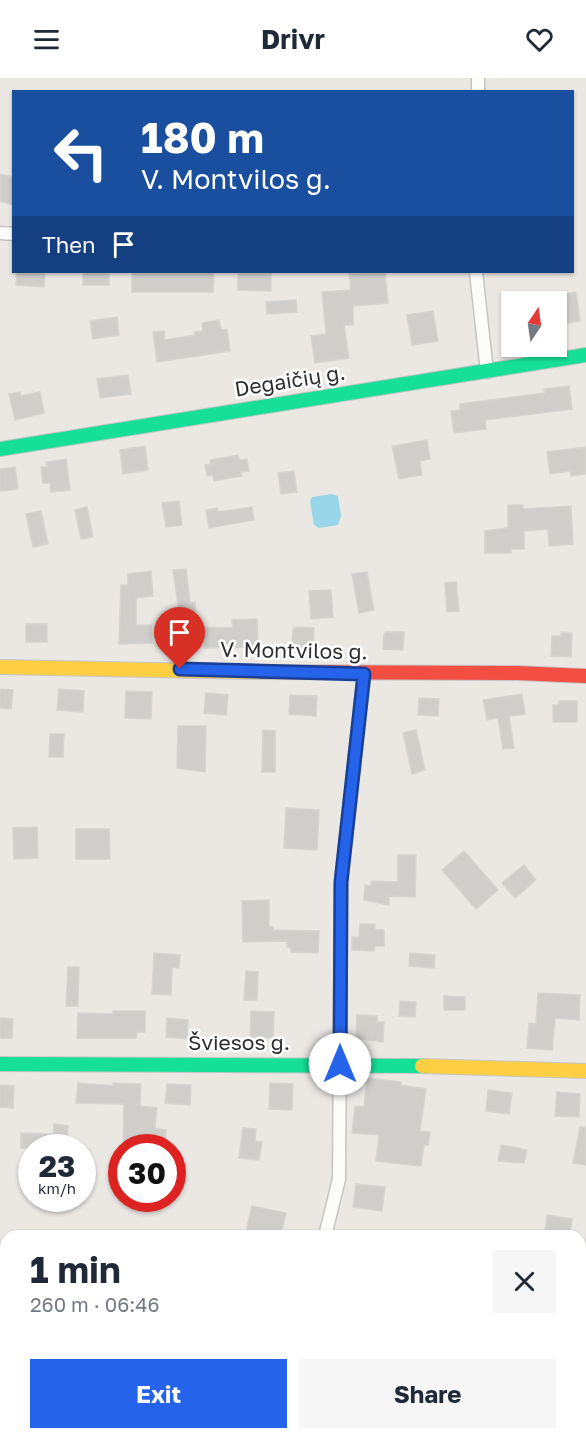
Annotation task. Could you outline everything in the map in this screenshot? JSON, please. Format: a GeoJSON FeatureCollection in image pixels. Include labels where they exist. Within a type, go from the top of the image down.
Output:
{"type":"FeatureCollection","features":[{"type":"Feature","properties":{"kind":"street"},"geometry":{"type":"LineString","coordinates":[[476,273],[487,372]]}},
{"type":"Feature","properties":{"kind":"street","name":"Degaičių g."},"geometry":{"type":"LineString","coordinates":[[0,449],[586,355]]}},
{"type":"Feature","properties":{"kind":"street","name":"V. Montvilos g."},"geometry":{"type":"LineString","coordinates":[[0,667],[364,674],[517,673],[586,676]]}},
{"type":"Feature","properties":{"kind":"street"},"geometry":{"type":"LineString","coordinates":[[327,1230],[339,1179],[341,882],[364,674]]}},
{"type":"Feature","properties":{"kind":"street","name":"Šviesos g."},"geometry":{"type":"LineString","coordinates":[[0,1064],[340,1064],[586,1071]]}},
{"type":"Feature","properties":{"kind":"water"},"geometry":{"type":"Polygon","coordinates":[[[332,494],[338,496],[341,516],[338,525],[319,528],[314,525],[310,501],[312,497],[332,494]]]}},
{"type":"Feature","properties":{"kind":"building"},"geometry":{"type":"Polygon","coordinates":[[[0,174],[12,177],[12,204],[0,201],[0,174]]]}},
{"type":"Feature","properties":{"kind":"building"},"geometry":{"type":"Polygon","coordinates":[[[17,273],[45,273],[44,287],[16,285],[17,273]]]}},
{"type":"Feature","properties":{"kind":"building"},"geometry":{"type":"Polygon","coordinates":[[[83,273],[109,273],[109,285],[83,285],[83,273]]]}},
{"type":"Feature","properties":{"kind":"building"},"geometry":{"type":"Polygon","coordinates":[[[132,273],[214,273],[213,292],[132,292],[132,273]]]}},
{"type":"Feature","properties":{"kind":"building"},"geometry":{"type":"Polygon","coordinates":[[[238,273],[271,273],[271,291],[238,290],[238,273]]]}},
{"type":"Feature","properties":{"kind":"building"},"geometry":{"type":"Polygon","coordinates":[[[349,273],[385,273],[388,303],[353,306],[353,325],[344,325],[349,358],[315,363],[311,336],[326,334],[322,292],[351,290],[349,273]]]}},
{"type":"Feature","properties":{"kind":"building"},"geometry":{"type":"Polygon","coordinates":[[[576,292],[580,321],[567,323],[567,293],[576,292]]]}},
{"type":"Feature","properties":{"kind":"building"},"geometry":{"type":"Polygon","coordinates":[[[296,300],[297,312],[267,314],[266,302],[296,300]]]}},
{"type":"Feature","properties":{"kind":"building"},"geometry":{"type":"Polygon","coordinates":[[[433,311],[438,341],[412,345],[407,315],[433,311]]]}},
{"type":"Feature","properties":{"kind":"building"},"geometry":{"type":"Polygon","coordinates":[[[117,317],[119,335],[93,339],[90,321],[117,317]]]}},
{"type":"Feature","properties":{"kind":"building"},"geometry":{"type":"Polygon","coordinates":[[[219,320],[221,330],[227,329],[230,351],[157,362],[153,332],[164,331],[165,340],[195,335],[195,332],[203,331],[202,323],[219,320]]]}},
{"type":"Feature","properties":{"kind":"building"},"geometry":{"type":"Polygon","coordinates":[[[128,375],[131,394],[100,398],[97,379],[128,375]]]}},
{"type":"Feature","properties":{"kind":"building"},"geometry":{"type":"Polygon","coordinates":[[[569,386],[572,409],[485,420],[486,429],[454,433],[451,411],[460,410],[460,404],[545,393],[544,389],[569,386]]]}},
{"type":"Feature","properties":{"kind":"building"},"geometry":{"type":"Polygon","coordinates":[[[20,392],[21,396],[40,392],[44,413],[15,420],[9,394],[20,392]]]}},
{"type":"Feature","properties":{"kind":"building"},"geometry":{"type":"Polygon","coordinates":[[[427,440],[430,459],[420,461],[422,475],[399,479],[392,446],[427,440]]]}},
{"type":"Feature","properties":{"kind":"building"},"geometry":{"type":"Polygon","coordinates":[[[145,446],[148,470],[123,474],[120,450],[145,446]]]}},
{"type":"Feature","properties":{"kind":"building"},"geometry":{"type":"Polygon","coordinates":[[[586,447],[586,474],[571,476],[570,471],[550,474],[547,452],[586,447]]]}},
{"type":"Feature","properties":{"kind":"building"},"geometry":{"type":"Polygon","coordinates":[[[238,455],[239,460],[247,459],[249,471],[241,472],[242,476],[214,481],[213,475],[207,476],[205,465],[211,464],[210,460],[238,455]]]}},
{"type":"Feature","properties":{"kind":"building"},"geometry":{"type":"Polygon","coordinates":[[[66,459],[70,490],[51,492],[50,483],[43,483],[41,467],[47,467],[46,462],[66,459]]]}},
{"type":"Feature","properties":{"kind":"building"},"geometry":{"type":"Polygon","coordinates":[[[15,467],[18,489],[0,491],[0,469],[15,467]]]}},
{"type":"Feature","properties":{"kind":"building"},"geometry":{"type":"Polygon","coordinates":[[[294,471],[297,492],[281,494],[278,473],[294,471]]]}},
{"type":"Feature","properties":{"kind":"building"},"geometry":{"type":"Polygon","coordinates":[[[179,501],[182,525],[166,527],[162,503],[179,501]]]}},
{"type":"Feature","properties":{"kind":"building"},"geometry":{"type":"Polygon","coordinates":[[[508,505],[523,505],[523,509],[571,506],[573,544],[549,546],[548,529],[524,531],[524,549],[511,549],[511,553],[485,553],[485,531],[508,528],[508,505]]]}},
{"type":"Feature","properties":{"kind":"building"},"geometry":{"type":"Polygon","coordinates":[[[87,507],[93,537],[81,539],[75,510],[87,507]]]}},
{"type":"Feature","properties":{"kind":"building"},"geometry":{"type":"Polygon","coordinates":[[[252,507],[254,520],[209,528],[206,510],[217,508],[218,512],[252,507]]]}},
{"type":"Feature","properties":{"kind":"building"},"geometry":{"type":"Polygon","coordinates":[[[41,511],[48,544],[33,547],[26,514],[41,511]]]}},
{"type":"Feature","properties":{"kind":"building"},"geometry":{"type":"Polygon","coordinates":[[[186,569],[190,603],[195,602],[196,616],[180,618],[173,570],[186,569]]]}},
{"type":"Feature","properties":{"kind":"building"},"geometry":{"type":"Polygon","coordinates":[[[151,571],[153,596],[136,598],[136,625],[151,625],[152,643],[119,644],[121,585],[128,585],[128,574],[151,571]]]}},
{"type":"Feature","properties":{"kind":"building"},"geometry":{"type":"Polygon","coordinates":[[[367,572],[374,610],[359,613],[352,574],[367,572]]]}},
{"type":"Feature","properties":{"kind":"building"},"geometry":{"type":"Polygon","coordinates":[[[456,582],[459,611],[447,612],[445,583],[456,582]]]}},
{"type":"Feature","properties":{"kind":"building"},"geometry":{"type":"Polygon","coordinates":[[[331,590],[333,617],[311,619],[309,591],[331,590]]]}},
{"type":"Feature","properties":{"kind":"building"},"geometry":{"type":"Polygon","coordinates":[[[257,619],[258,647],[204,648],[205,627],[233,628],[232,620],[257,619]]]}},
{"type":"Feature","properties":{"kind":"building"},"geometry":{"type":"Polygon","coordinates":[[[26,624],[47,624],[47,642],[26,642],[26,624]]]}},
{"type":"Feature","properties":{"kind":"building"},"geometry":{"type":"Polygon","coordinates":[[[297,627],[314,628],[313,648],[292,647],[293,629],[297,627]]]}},
{"type":"Feature","properties":{"kind":"building"},"geometry":{"type":"Polygon","coordinates":[[[386,632],[404,632],[403,650],[383,649],[386,632]]]}},
{"type":"Feature","properties":{"kind":"building"},"geometry":{"type":"Polygon","coordinates":[[[561,632],[572,633],[571,657],[551,656],[552,636],[561,636],[561,632]]]}},
{"type":"Feature","properties":{"kind":"building"},"geometry":{"type":"Polygon","coordinates":[[[0,689],[13,690],[11,709],[0,708],[0,689]]]}},
{"type":"Feature","properties":{"kind":"building"},"geometry":{"type":"Polygon","coordinates":[[[59,689],[84,691],[83,712],[57,710],[59,689]]]}},
{"type":"Feature","properties":{"kind":"building"},"geometry":{"type":"Polygon","coordinates":[[[126,691],[152,692],[151,719],[125,718],[126,691]]]}},
{"type":"Feature","properties":{"kind":"building"},"geometry":{"type":"Polygon","coordinates":[[[206,693],[228,695],[226,715],[204,713],[206,693]]]}},
{"type":"Feature","properties":{"kind":"building"},"geometry":{"type":"Polygon","coordinates":[[[522,694],[525,714],[509,716],[514,748],[503,749],[498,718],[487,720],[483,700],[522,694]]]}},
{"type":"Feature","properties":{"kind":"building"},"geometry":{"type":"Polygon","coordinates":[[[290,695],[317,696],[316,716],[289,714],[290,695]]]}},
{"type":"Feature","properties":{"kind":"building"},"geometry":{"type":"Polygon","coordinates":[[[419,698],[439,699],[438,716],[418,715],[419,698]]]}},
{"type":"Feature","properties":{"kind":"building"},"geometry":{"type":"Polygon","coordinates":[[[559,701],[577,701],[577,722],[553,722],[553,705],[559,705],[559,701]]]}},
{"type":"Feature","properties":{"kind":"building"},"geometry":{"type":"Polygon","coordinates":[[[178,726],[206,726],[205,772],[177,768],[178,726]]]}},
{"type":"Feature","properties":{"kind":"building"},"geometry":{"type":"Polygon","coordinates":[[[263,730],[275,731],[275,772],[262,772],[263,730]]]}},
{"type":"Feature","properties":{"kind":"building"},"geometry":{"type":"Polygon","coordinates":[[[416,730],[425,770],[412,774],[403,733],[416,730]]]}},
{"type":"Feature","properties":{"kind":"building"},"geometry":{"type":"Polygon","coordinates":[[[50,734],[64,734],[63,757],[49,757],[50,734]]]}},
{"type":"Feature","properties":{"kind":"building"},"geometry":{"type":"Polygon","coordinates":[[[286,808],[319,810],[317,850],[284,848],[286,808]]]}},
{"type":"Feature","properties":{"kind":"building"},"geometry":{"type":"Polygon","coordinates":[[[37,827],[38,858],[14,859],[13,828],[37,827]]]}},
{"type":"Feature","properties":{"kind":"building"},"geometry":{"type":"Polygon","coordinates":[[[76,829],[109,829],[110,859],[76,859],[76,829]]]}},
{"type":"Feature","properties":{"kind":"building"},"geometry":{"type":"Polygon","coordinates":[[[464,851],[498,890],[476,909],[442,870],[464,851]]]}},
{"type":"Feature","properties":{"kind":"building"},"geometry":{"type":"Polygon","coordinates":[[[398,855],[416,855],[415,897],[389,896],[389,905],[364,900],[365,885],[371,886],[371,881],[398,882],[398,855]]]}},
{"type":"Feature","properties":{"kind":"building"},"geometry":{"type":"Polygon","coordinates":[[[524,865],[536,880],[515,898],[502,883],[524,865]]]}},
{"type":"Feature","properties":{"kind":"building"},"geometry":{"type":"Polygon","coordinates":[[[269,900],[269,927],[273,927],[273,930],[319,931],[318,953],[291,952],[291,948],[287,947],[287,941],[243,942],[242,901],[269,900]]]}},
{"type":"Feature","properties":{"kind":"building"},"geometry":{"type":"Polygon","coordinates":[[[360,924],[375,924],[375,930],[384,930],[384,946],[375,946],[374,951],[352,950],[352,937],[359,937],[360,924]]]}},
{"type":"Feature","properties":{"kind":"building"},"geometry":{"type":"Polygon","coordinates":[[[154,953],[180,955],[179,968],[172,967],[171,995],[152,994],[154,953]]]}},
{"type":"Feature","properties":{"kind":"building"},"geometry":{"type":"Polygon","coordinates":[[[410,953],[435,955],[434,968],[409,966],[410,953]]]}},
{"type":"Feature","properties":{"kind":"building"},"geometry":{"type":"Polygon","coordinates":[[[68,967],[79,967],[78,1006],[66,1006],[68,967]]]}},
{"type":"Feature","properties":{"kind":"building"},"geometry":{"type":"Polygon","coordinates":[[[246,971],[258,972],[257,1000],[244,1000],[246,971]]]}},
{"type":"Feature","properties":{"kind":"building"},"geometry":{"type":"Polygon","coordinates":[[[538,993],[580,995],[579,1020],[555,1018],[552,1050],[527,1048],[529,1023],[536,1024],[538,993]]]}},
{"type":"Feature","properties":{"kind":"building"},"geometry":{"type":"Polygon","coordinates":[[[444,996],[465,997],[465,1010],[444,1010],[444,996]]]}},
{"type":"Feature","properties":{"kind":"building"},"geometry":{"type":"Polygon","coordinates":[[[400,1001],[416,1002],[415,1017],[399,1016],[400,1001]]]}},
{"type":"Feature","properties":{"kind":"building"},"geometry":{"type":"Polygon","coordinates":[[[113,1011],[145,1011],[145,1032],[137,1032],[136,1038],[77,1038],[78,1013],[113,1014],[113,1011]]]}},
{"type":"Feature","properties":{"kind":"building"},"geometry":{"type":"Polygon","coordinates":[[[251,1011],[274,1012],[273,1038],[250,1037],[251,1011]]]}},
{"type":"Feature","properties":{"kind":"building"},"geometry":{"type":"Polygon","coordinates":[[[357,1015],[377,1016],[377,1022],[384,1022],[383,1042],[356,1038],[357,1015]]]}},
{"type":"Feature","properties":{"kind":"building"},"geometry":{"type":"Polygon","coordinates":[[[0,1018],[13,1019],[12,1038],[0,1038],[0,1018]]]}},
{"type":"Feature","properties":{"kind":"building"},"geometry":{"type":"Polygon","coordinates":[[[167,1018],[188,1020],[187,1039],[166,1037],[167,1018]]]}},
{"type":"Feature","properties":{"kind":"building"},"geometry":{"type":"Polygon","coordinates":[[[367,1078],[401,1082],[400,1085],[426,1089],[420,1131],[430,1132],[428,1145],[424,1145],[421,1166],[376,1161],[379,1135],[352,1133],[355,1106],[364,1107],[367,1078]]]}},
{"type":"Feature","properties":{"kind":"building"},"geometry":{"type":"Polygon","coordinates":[[[78,1083],[113,1086],[113,1083],[141,1084],[140,1106],[157,1108],[155,1128],[166,1130],[166,1134],[123,1134],[124,1104],[76,1103],[78,1083]]]}},
{"type":"Feature","properties":{"kind":"building"},"geometry":{"type":"Polygon","coordinates":[[[270,1083],[293,1084],[292,1110],[269,1109],[270,1083]]]}},
{"type":"Feature","properties":{"kind":"building"},"geometry":{"type":"Polygon","coordinates":[[[167,1084],[191,1085],[190,1105],[165,1103],[167,1084]]]}},
{"type":"Feature","properties":{"kind":"building"},"geometry":{"type":"Polygon","coordinates":[[[0,1085],[14,1086],[13,1108],[0,1107],[0,1085]]]}},
{"type":"Feature","properties":{"kind":"building"},"geometry":{"type":"Polygon","coordinates":[[[488,1090],[512,1093],[509,1114],[486,1111],[488,1090]]]}},
{"type":"Feature","properties":{"kind":"building"},"geometry":{"type":"Polygon","coordinates":[[[557,1092],[580,1094],[579,1117],[555,1116],[557,1092]]]}},
{"type":"Feature","properties":{"kind":"building"},"geometry":{"type":"Polygon","coordinates":[[[54,1124],[68,1126],[67,1134],[53,1134],[54,1124]]]}},
{"type":"Feature","properties":{"kind":"building"},"geometry":{"type":"Polygon","coordinates":[[[580,1127],[586,1127],[586,1165],[573,1163],[580,1127]]]}},
{"type":"Feature","properties":{"kind":"building"},"geometry":{"type":"Polygon","coordinates":[[[243,1128],[256,1129],[255,1141],[262,1142],[259,1160],[239,1158],[243,1128]]]}},
{"type":"Feature","properties":{"kind":"building"},"geometry":{"type":"Polygon","coordinates":[[[501,1145],[527,1150],[524,1163],[498,1161],[501,1145]]]}},
{"type":"Feature","properties":{"kind":"building"},"geometry":{"type":"Polygon","coordinates":[[[356,1184],[385,1187],[382,1211],[353,1207],[356,1184]]]}},
{"type":"Feature","properties":{"kind":"building"},"geometry":{"type":"Polygon","coordinates":[[[252,1206],[286,1213],[282,1230],[246,1230],[252,1206]]]}},
{"type":"Feature","properties":{"kind":"building"},"geometry":{"type":"Polygon","coordinates":[[[547,1215],[572,1219],[571,1230],[545,1230],[547,1215]]]}},
{"type":"Feature","properties":{"kind":"traffic: fast"},"geometry":{"type":"LineString","coordinates":[[0,449],[586,355]]}},
{"type":"Feature","properties":{"kind":"traffic: fast"},"geometry":{"type":"LineString","coordinates":[[0,1064],[422,1066]]}},
{"type":"Feature","properties":{"kind":"traffic: slow"},"geometry":{"type":"LineString","coordinates":[[0,667],[262,672]]}},
{"type":"Feature","properties":{"kind":"traffic: slow"},"geometry":{"type":"LineString","coordinates":[[422,1066],[586,1071]]}},
{"type":"Feature","properties":{"kind":"traffic: jam"},"geometry":{"type":"LineString","coordinates":[[262,672],[517,673],[586,676]]}},
{"type":"Feature","properties":{"kind":"route"},"geometry":{"type":"LineString","coordinates":[[180,669],[364,674],[341,882],[340,1064]]}}]}
